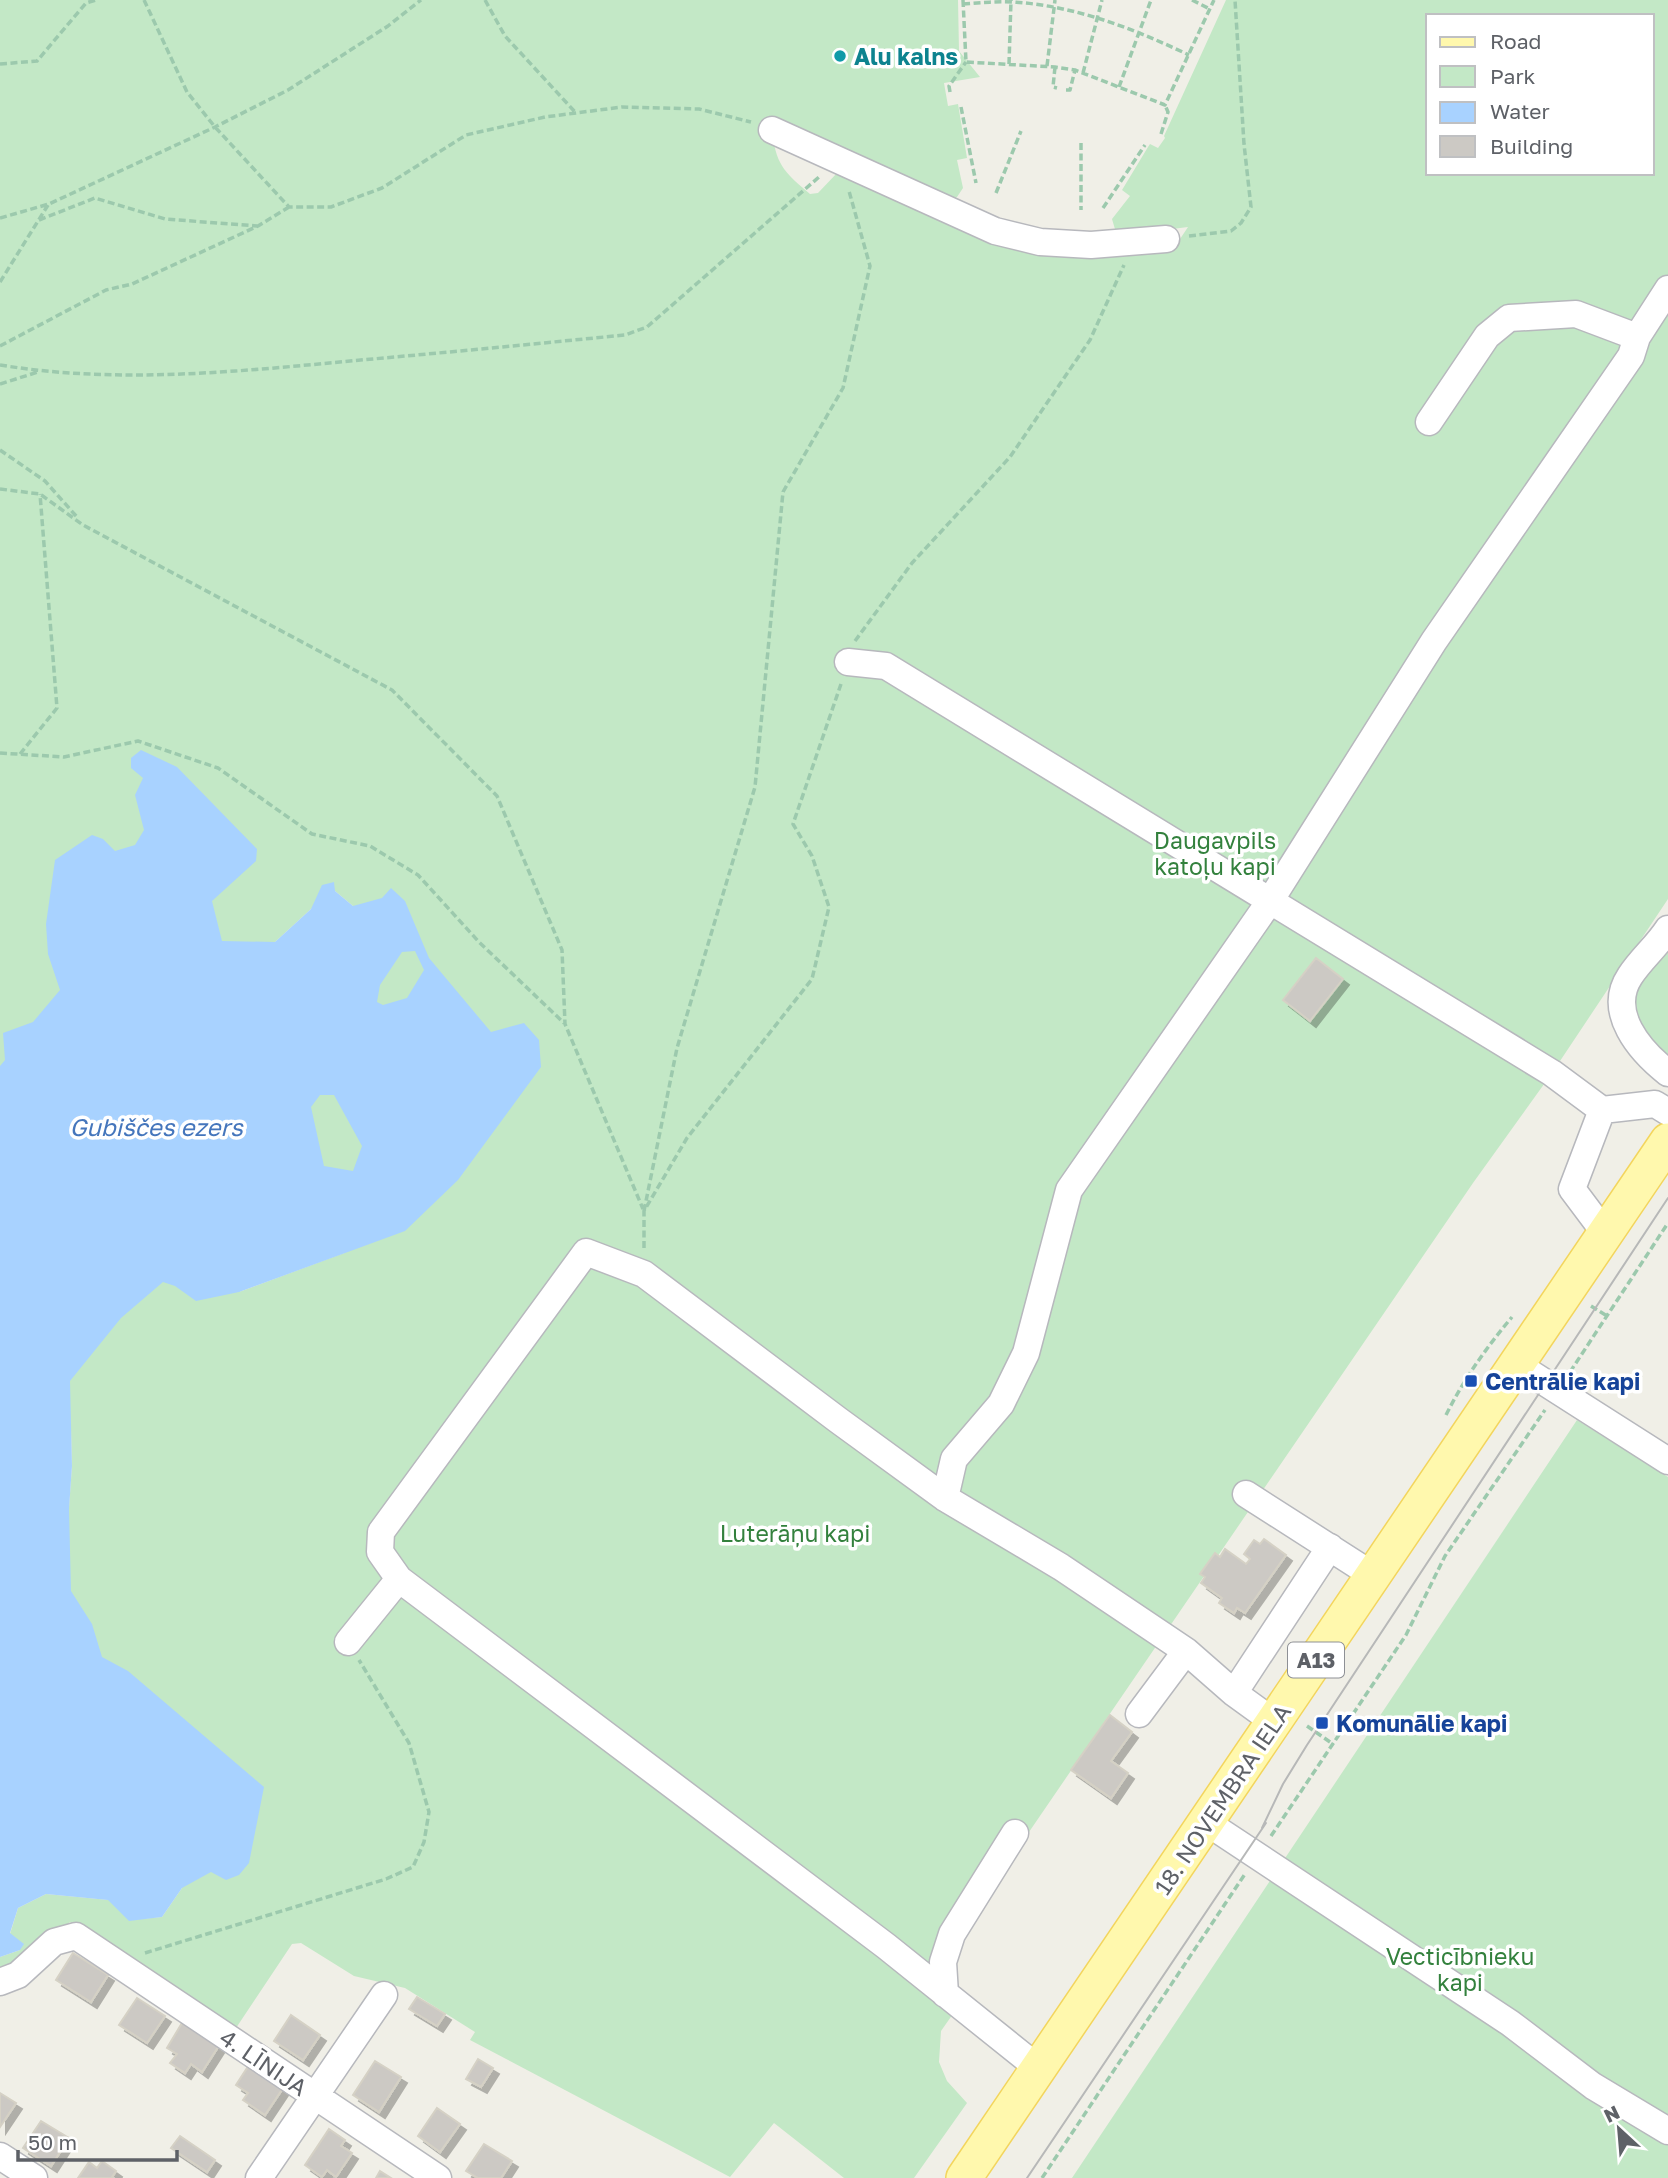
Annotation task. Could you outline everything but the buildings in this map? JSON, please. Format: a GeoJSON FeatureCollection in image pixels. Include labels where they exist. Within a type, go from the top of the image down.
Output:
{"type":"FeatureCollection","features":[{"type":"Feature","properties":{"kind":"main road","name":"18. NOVEMBRA IELA"},"geometry":{"type":"LineString","coordinates":[[964,2178],[1206,1822],[1290,1724],[1374,1576],[1668,1141]]}},
{"type":"Feature","properties":{"kind":"street"},"geometry":{"type":"LineString","coordinates":[[772,130],[995,231],[1040,242],[1091,245],[1166,239]]}},
{"type":"Feature","properties":{"kind":"street"},"geometry":{"type":"LineString","coordinates":[[945,1498],[954,1459],[1001,1404],[1026,1353],[1069,1190],[1270,901],[1434,641],[1630,356],[1637,337],[1668,289]]}},
{"type":"Feature","properties":{"kind":"street"},"geometry":{"type":"LineString","coordinates":[[1429,422],[1487,336],[1509,318],[1576,314],[1637,337]]}},
{"type":"Feature","properties":{"kind":"street"},"geometry":{"type":"LineString","coordinates":[[848,662],[886,666],[1552,1073],[1602,1110],[1655,1104],[1668,1112]]}},
{"type":"Feature","properties":{"kind":"street"},"geometry":{"type":"LineString","coordinates":[[1668,929],[1661,941],[1629,977],[1620,1004],[1630,1033],[1668,1073]]}},
{"type":"Feature","properties":{"kind":"street"},"geometry":{"type":"LineString","coordinates":[[1602,1110],[1572,1189],[1605,1233]]}},
{"type":"Feature","properties":{"kind":"street"},"geometry":{"type":"LineString","coordinates":[[1038,2068],[864,1929],[399,1579],[380,1552],[382,1532],[586,1252],[644,1274],[945,1498],[1061,1567],[1186,1651],[1234,1693],[1290,1724]]}},
{"type":"Feature","properties":{"kind":"street"},"geometry":{"type":"LineString","coordinates":[[1516,1364],[1668,1461]]}},
{"type":"Feature","properties":{"kind":"street"},"geometry":{"type":"LineString","coordinates":[[1246,1494],[1374,1576]]}},
{"type":"Feature","properties":{"kind":"street"},"geometry":{"type":"LineString","coordinates":[[1234,1693],[1330,1547]]}},
{"type":"Feature","properties":{"kind":"street"},"geometry":{"type":"LineString","coordinates":[[348,1642],[399,1579]]}},
{"type":"Feature","properties":{"kind":"street"},"geometry":{"type":"LineString","coordinates":[[1139,1714],[1186,1651]]}},
{"type":"Feature","properties":{"kind":"street"},"geometry":{"type":"LineString","coordinates":[[1206,1822],[1256,1858],[1510,2023],[1593,2086],[1668,2131]]}},
{"type":"Feature","properties":{"kind":"street"},"geometry":{"type":"LineString","coordinates":[[945,1994],[943,1962],[952,1934],[1015,1833]]}},
{"type":"Feature","properties":{"kind":"street","name":"4. LĪNIJA"},"geometry":{"type":"LineString","coordinates":[[0,1982],[18,1975],[54,1942],[76,1936],[438,2178]]}},
{"type":"Feature","properties":{"kind":"street"},"geometry":{"type":"LineString","coordinates":[[259,2178],[384,1995]]}},
{"type":"Feature","properties":{"kind":"street"},"geometry":{"type":"LineString","coordinates":[[0,2155],[34,2178]]}},
{"type":"Feature","properties":{"kind":"path"},"geometry":{"type":"LineString","coordinates":[[0,64],[37,61],[86,3],[96,0]]}},
{"type":"Feature","properties":{"kind":"path"},"geometry":{"type":"LineString","coordinates":[[144,0],[187,92],[215,127],[289,207]]}},
{"type":"Feature","properties":{"kind":"path"},"geometry":{"type":"LineString","coordinates":[[0,218],[49,204],[215,127],[288,89],[388,26],[421,0]]}},
{"type":"Feature","properties":{"kind":"path"},"geometry":{"type":"LineString","coordinates":[[485,0],[505,36],[576,113]]}},
{"type":"Feature","properties":{"kind":"path"},"geometry":{"type":"LineString","coordinates":[[1047,66],[1055,0]]}},
{"type":"Feature","properties":{"kind":"path"},"geometry":{"type":"LineString","coordinates":[[1083,74],[1102,0]]}},
{"type":"Feature","properties":{"kind":"path"},"geometry":{"type":"LineString","coordinates":[[1119,87],[1152,0]]}},
{"type":"Feature","properties":{"kind":"path"},"geometry":{"type":"LineString","coordinates":[[1192,0],[1210,9]]}},
{"type":"Feature","properties":{"kind":"path"},"geometry":{"type":"LineString","coordinates":[[1165,105],[1214,0]]}},
{"type":"Feature","properties":{"kind":"path"},"geometry":{"type":"LineString","coordinates":[[1166,239],[1231,231],[1241,223],[1251,207],[1244,144],[1235,0]]}},
{"type":"Feature","properties":{"kind":"path"},"geometry":{"type":"LineString","coordinates":[[1009,64],[1011,1]]}},
{"type":"Feature","properties":{"kind":"path"},"geometry":{"type":"LineString","coordinates":[[950,92],[949,86],[966,62],[963,2],[1011,1],[1097,17],[1140,32],[1189,55]]}},
{"type":"Feature","properties":{"kind":"path"},"geometry":{"type":"LineString","coordinates":[[966,62],[1055,67],[1075,71],[1119,87],[1165,105],[1168,112],[1161,134]]}},
{"type":"Feature","properties":{"kind":"path"},"geometry":{"type":"LineString","coordinates":[[1055,67],[1053,87],[1057,88]]}},
{"type":"Feature","properties":{"kind":"path"},"geometry":{"type":"LineString","coordinates":[[1066,90],[1070,90],[1075,71]]}},
{"type":"Feature","properties":{"kind":"path"},"geometry":{"type":"LineString","coordinates":[[0,346],[106,290],[132,284],[258,226],[289,207],[331,207],[382,188],[466,135],[576,113],[622,107],[699,109],[739,117],[772,130]]}},
{"type":"Feature","properties":{"kind":"path"},"geometry":{"type":"LineString","coordinates":[[961,107],[976,183]]}},
{"type":"Feature","properties":{"kind":"path"},"geometry":{"type":"LineString","coordinates":[[996,193],[1021,131]]}},
{"type":"Feature","properties":{"kind":"path"},"geometry":{"type":"LineString","coordinates":[[1081,143],[1081,210]]}},
{"type":"Feature","properties":{"kind":"path"},"geometry":{"type":"LineString","coordinates":[[1103,208],[1145,145]]}},
{"type":"Feature","properties":{"kind":"path"},"geometry":{"type":"LineString","coordinates":[[0,365],[39,371],[127,376],[274,369],[625,335],[647,327],[839,159],[870,266],[843,388],[783,492],[755,787],[677,1048],[644,1211],[644,1274]]}},
{"type":"Feature","properties":{"kind":"path"},"geometry":{"type":"LineString","coordinates":[[39,220],[95,198],[165,219],[258,226]]}},
{"type":"Feature","properties":{"kind":"path"},"geometry":{"type":"LineString","coordinates":[[0,282],[49,204]]}},
{"type":"Feature","properties":{"kind":"path"},"geometry":{"type":"LineString","coordinates":[[644,1211],[687,1138],[812,979],[829,907],[812,856],[793,824],[857,636],[912,563],[1010,457],[1073,368],[1090,340],[1135,242]]}},
{"type":"Feature","properties":{"kind":"path"},"geometry":{"type":"LineString","coordinates":[[0,384],[39,371]]}},
{"type":"Feature","properties":{"kind":"path"},"geometry":{"type":"LineString","coordinates":[[0,450],[45,481],[83,525]]}},
{"type":"Feature","properties":{"kind":"path"},"geometry":{"type":"LineString","coordinates":[[0,489],[40,494],[83,525],[393,690],[497,796],[562,950],[565,1024],[644,1211]]}},
{"type":"Feature","properties":{"kind":"path"},"geometry":{"type":"LineString","coordinates":[[19,755],[57,708],[40,494]]}},
{"type":"Feature","properties":{"kind":"path"},"geometry":{"type":"LineString","coordinates":[[0,753],[64,757],[138,741],[218,768],[312,834],[370,846],[418,875],[479,942],[565,1024]]}},
{"type":"Feature","properties":{"kind":"path"},"geometry":{"type":"LineString","coordinates":[[1042,2178],[1406,1635],[1445,1556],[1668,1223]]}},
{"type":"Feature","properties":{"kind":"path"},"geometry":{"type":"LineString","coordinates":[[117,1962],[386,1879],[413,1867],[424,1842],[429,1812],[409,1743],[348,1642]]}},
{"type":"Feature","properties":{"kind":"path"},"geometry":{"type":"LineString","coordinates":[[1290,1724],[1333,1744]]}},
{"type":"Feature","properties":{"kind":"green space"},"geometry":{"type":"Polygon","coordinates":[[[0,0],[958,0],[959,51],[980,77],[944,83],[948,106],[958,104],[967,158],[957,160],[963,188],[957,197],[951,200],[773,136],[780,163],[789,175],[810,194],[818,193],[838,172],[993,238],[1176,245],[1188,227],[1117,236],[1112,219],[1130,196],[1122,190],[1148,147],[1150,144],[1158,148],[1165,138],[1226,0],[1668,0],[1668,899],[1552,1073],[1473,1183],[925,1984],[955,2011],[941,2031],[939,2062],[947,2081],[967,2103],[914,2178],[844,2178],[774,2123],[730,2177],[470,2040],[475,2032],[405,1988],[354,1976],[301,1943],[292,1944],[236,2028],[70,1922],[16,1969],[0,1975],[0,1957],[20,1950],[10,1934],[18,1908],[46,1894],[109,1900],[129,1920],[162,1917],[182,1888],[0,1643],[69,1507],[71,1430],[0,1413],[0,0]],[[335,891],[311,909],[275,942],[353,906],[335,891]],[[358,1231],[239,1292],[344,1253],[358,1231]]]}},
{"type":"Feature","properties":{"kind":"green space"},"geometry":{"type":"Polygon","coordinates":[[[1668,939],[1668,1064],[1630,1012],[1638,981],[1668,939]]]}},
{"type":"Feature","properties":{"kind":"green space","name":"Vecticībnieku kapi"},"geometry":{"type":"Polygon","coordinates":[[[1577,1420],[1668,1477],[1668,2178],[1072,2178],[1577,1420]]]}},
{"type":"Feature","properties":{"kind":"water","name":"Gubiščes ezers"},"geometry":{"type":"Polygon","coordinates":[[[141,750],[177,767],[257,849],[256,861],[212,901],[222,941],[275,942],[311,909],[322,885],[334,882],[335,891],[353,906],[382,898],[391,888],[405,901],[429,958],[491,1032],[524,1023],[539,1040],[541,1067],[458,1180],[405,1231],[239,1292],[196,1301],[175,1286],[163,1282],[121,1318],[70,1381],[71,1591],[92,1624],[102,1657],[128,1671],[264,1787],[249,1863],[239,1875],[226,1880],[211,1872],[182,1888],[162,1917],[129,1921],[108,1900],[46,1894],[18,1908],[10,1933],[24,1944],[20,1950],[0,1957],[0,1066],[5,1060],[3,1033],[33,1022],[60,990],[48,954],[46,924],[55,860],[92,835],[103,839],[115,851],[135,845],[144,830],[135,795],[143,778],[131,768],[131,758],[141,750]],[[415,951],[402,952],[380,985],[377,1002],[383,1005],[407,998],[424,970],[415,951]],[[320,1095],[311,1107],[324,1166],[353,1171],[362,1146],[334,1095],[320,1095]]]}},
{"type":"Feature","properties":{"kind":"tram line"},"geometry":{"type":"LineString","coordinates":[[1262,1828],[1283,1784],[1307,1745],[1668,1198]]}},
{"type":"Feature","properties":{"kind":"tram line"},"geometry":{"type":"LineString","coordinates":[[1027,2178],[1266,1823]]}},
{"type":"Feature","properties":{"kind":"place","name":"Alu kalns"},"geometry":{"type":"Point","coordinates":[840,56]}},
{"type":"Feature","properties":{"kind":"place","name":"Centrālie kapi"},"geometry":{"type":"Point","coordinates":[1471,1381]}},
{"type":"Feature","properties":{"kind":"place","name":"Komunālie kapi"},"geometry":{"type":"Point","coordinates":[1322,1723]}},
{"type":"Feature","properties":{"kind":"park label","name":"Daugavpils katoļu kapi"},"geometry":{"type":"Point","coordinates":[1215,853]}},
{"type":"Feature","properties":{"kind":"park label","name":"Luterāņu kapi"},"geometry":{"type":"Point","coordinates":[795,1533]}}]}
